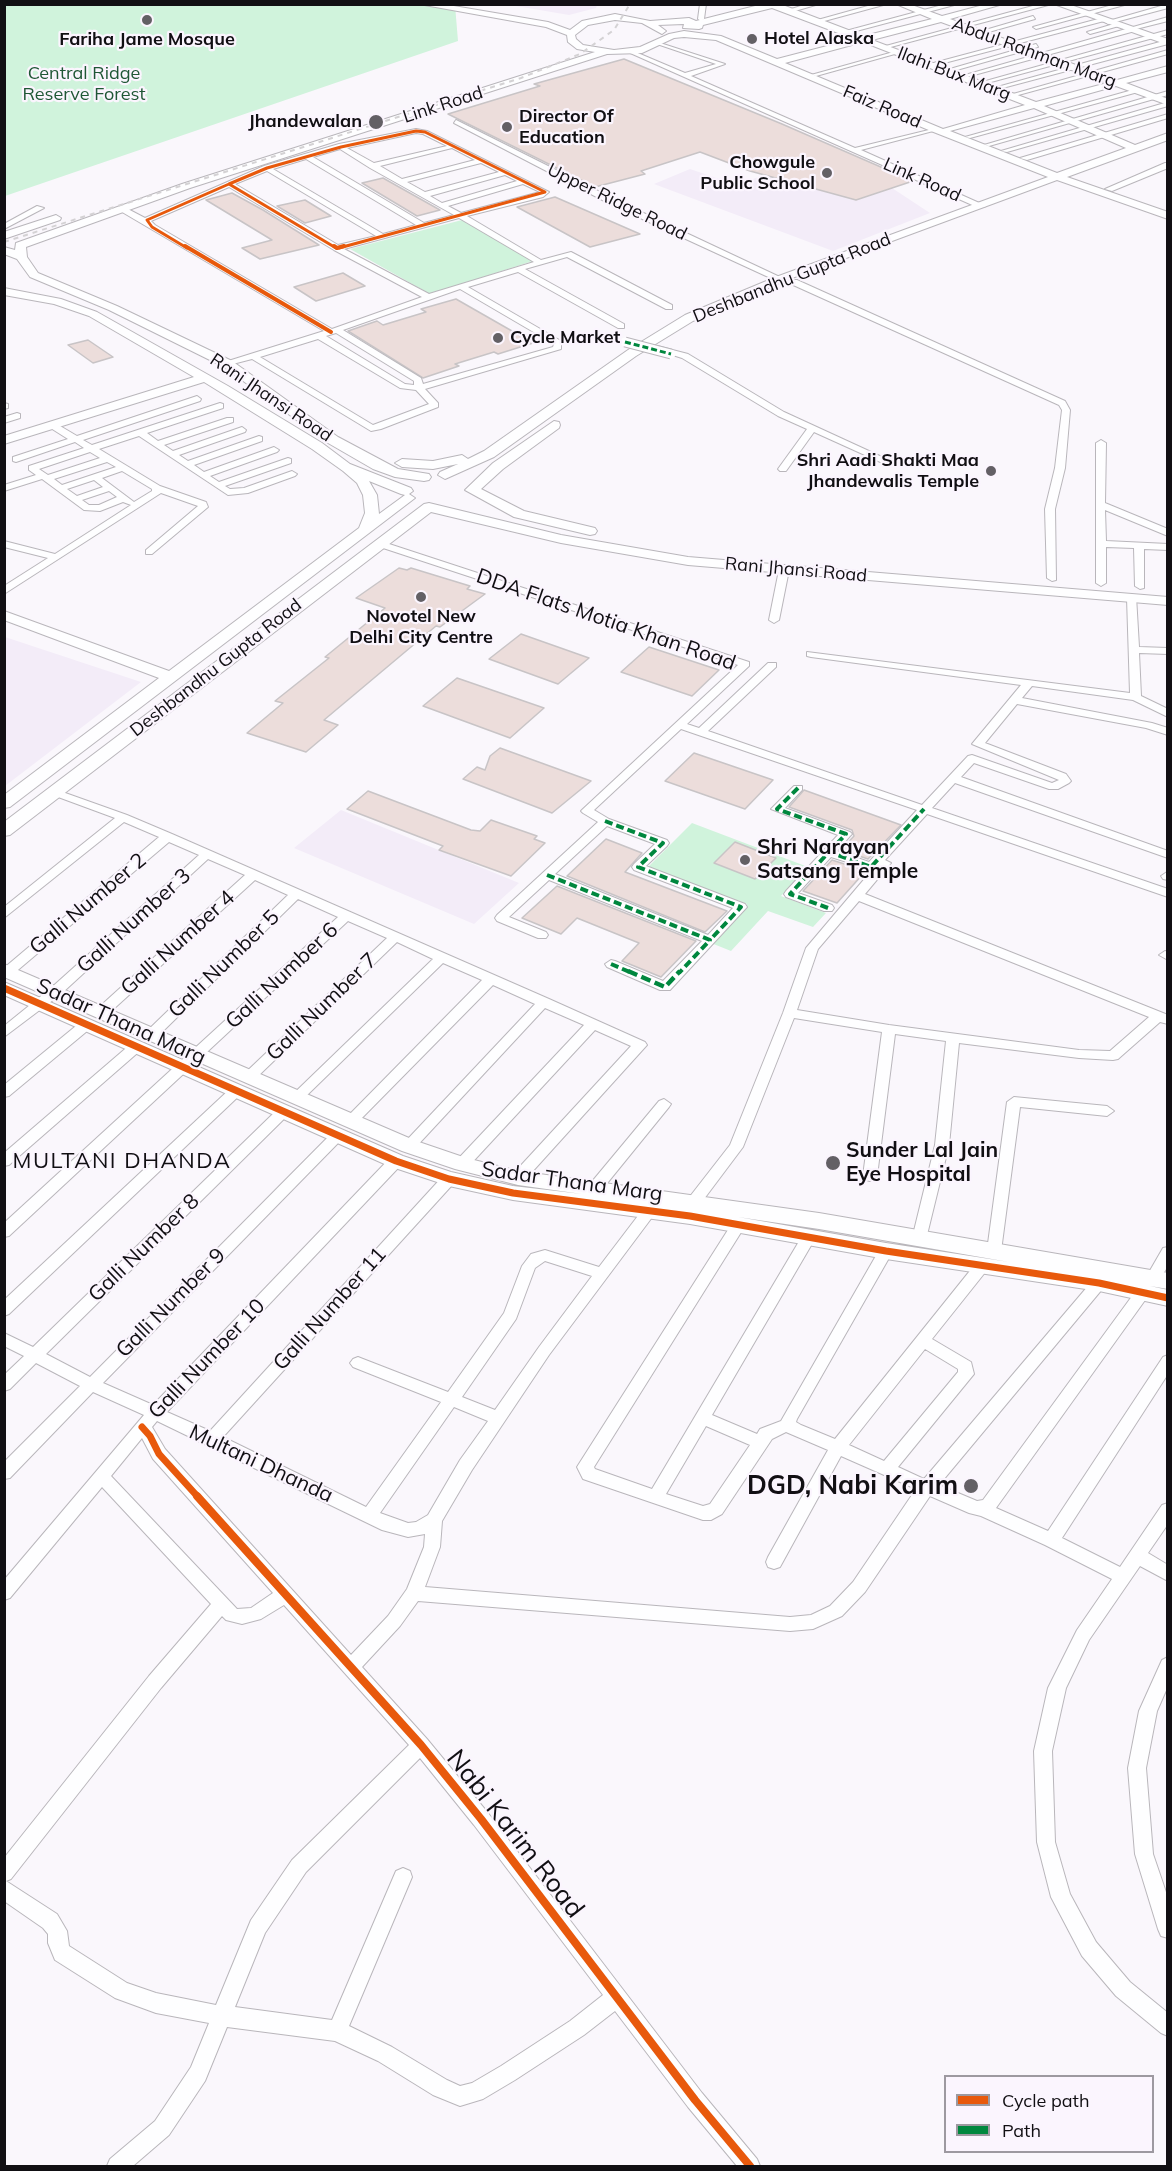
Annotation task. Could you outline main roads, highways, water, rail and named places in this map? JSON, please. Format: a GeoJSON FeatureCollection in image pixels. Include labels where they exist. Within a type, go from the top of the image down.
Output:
{"type":"FeatureCollection","features":[{"type":"Feature","properties":{"kind":"railway"},"geometry":{"type":"LineString","coordinates":[[4,242],[521,78],[580,54],[614,30],[630,4]]}},
{"type":"Feature","properties":{"kind":"place","name":"Fariha Jame Mosque"},"geometry":{"type":"Point","coordinates":[147,20]}},
{"type":"Feature","properties":{"kind":"place","name":"Hotel Alaska"},"geometry":{"type":"Point","coordinates":[752,39]}},
{"type":"Feature","properties":{"kind":"place","name":"Jhandewalan"},"geometry":{"type":"Point","coordinates":[376,122]}},
{"type":"Feature","properties":{"kind":"place","name":"Director Of Education"},"geometry":{"type":"Point","coordinates":[507,127]}},
{"type":"Feature","properties":{"kind":"place","name":"Chowgule Public School"},"geometry":{"type":"Point","coordinates":[827,173]}},
{"type":"Feature","properties":{"kind":"place","name":"Cycle Market"},"geometry":{"type":"Point","coordinates":[498,338]}},
{"type":"Feature","properties":{"kind":"place","name":"Shri Aadi Shakti Maa Jhandewalis Temple"},"geometry":{"type":"Point","coordinates":[991,471]}},
{"type":"Feature","properties":{"kind":"place","name":"Novotel New Delhi City Centre"},"geometry":{"type":"Point","coordinates":[421,597]}},
{"type":"Feature","properties":{"kind":"place","name":"Shri Narayan Satsang Temple"},"geometry":{"type":"Point","coordinates":[745,860]}},
{"type":"Feature","properties":{"kind":"place","name":"Sunder Lal Jain Eye Hospital"},"geometry":{"type":"Point","coordinates":[833,1163]}},
{"type":"Feature","properties":{"kind":"place","name":"DGD, Nabi Karim"},"geometry":{"type":"Point","coordinates":[971,1486]}},
{"type":"Feature","properties":{"kind":"district","name":"MULTANI DHANDA"},"geometry":{"type":"Point","coordinates":[122,1161]}},
{"type":"Feature","properties":{"kind":"park label","name":"Central Ridge Reserve Forest"},"geometry":{"type":"Point","coordinates":[84,84]}}]}
